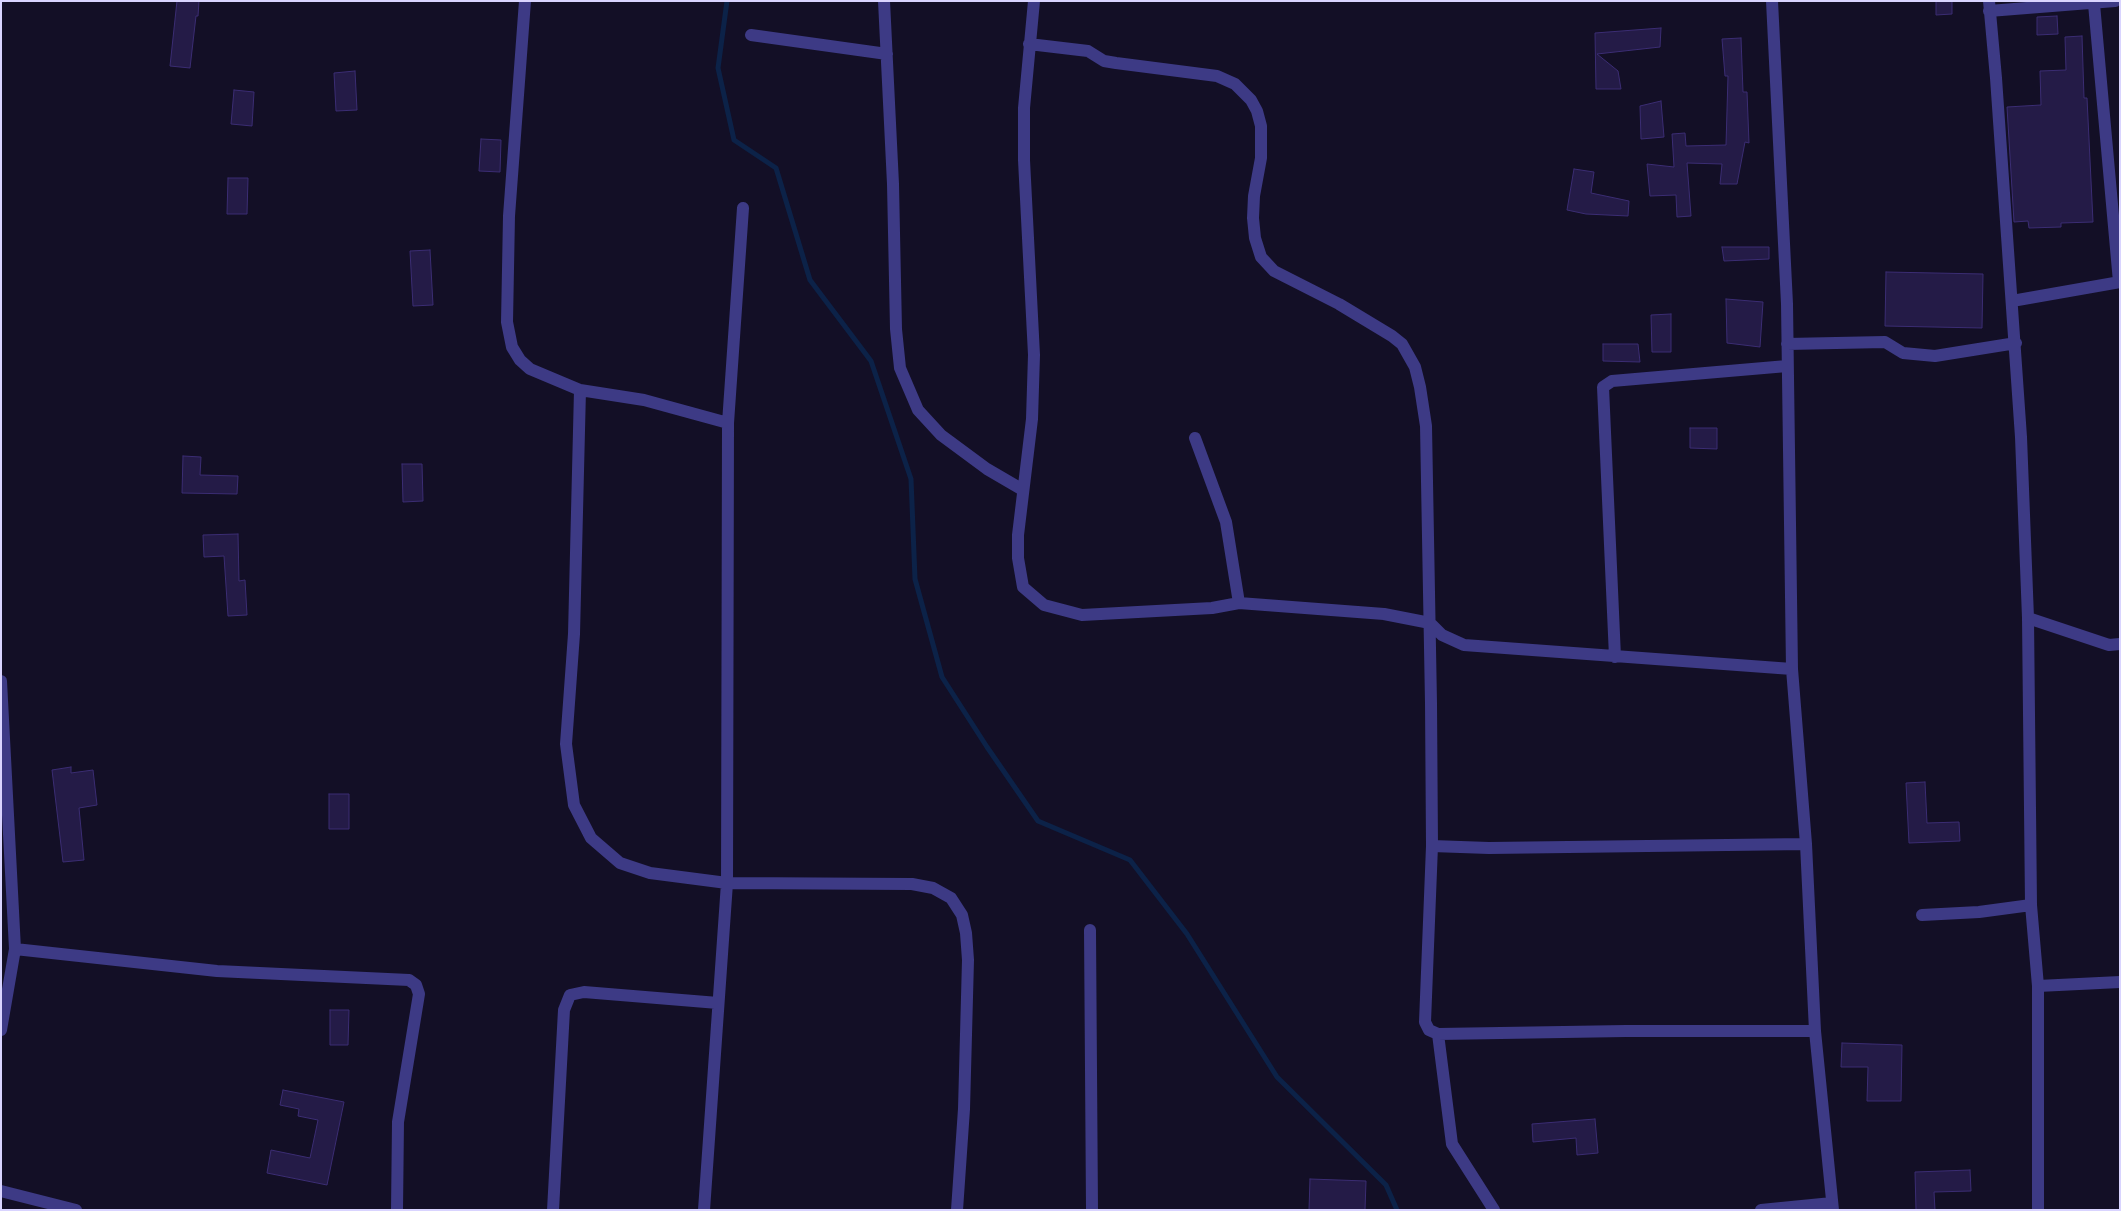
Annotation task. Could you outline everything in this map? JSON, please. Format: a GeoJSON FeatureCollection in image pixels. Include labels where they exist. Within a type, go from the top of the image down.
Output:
{"type":"FeatureCollection","features":[{"type":"Feature","properties":{"kind":"street"},"geometry":{"type":"LineString","coordinates":[[525,1],[509,216],[507,322],[512,347],[520,360],[530,369],[580,390],[644,400],[728,423]]}},
{"type":"Feature","properties":{"kind":"street"},"geometry":{"type":"LineString","coordinates":[[884,1],[893,184],[896,329],[900,368],[918,410],[941,435],[987,470],[1023,490]]}},
{"type":"Feature","properties":{"kind":"street"},"geometry":{"type":"LineString","coordinates":[[1034,1],[1024,108],[1024,160],[1034,355],[1032,419],[1018,535],[1018,558],[1023,587],[1044,604],[1082,615],[1212,608],[1239,603],[1376,613],[1430,622],[1442,635],[1464,645],[1792,669]]}},
{"type":"Feature","properties":{"kind":"street"},"geometry":{"type":"LineString","coordinates":[[1761,1210],[1833,1206],[1815,1031],[1806,844],[1792,669],[1787,344],[1772,1]]}},
{"type":"Feature","properties":{"kind":"street"},"geometry":{"type":"LineString","coordinates":[[2038,1210],[2038,986],[2031,905],[2028,618],[2016,343],[1989,6],[2094,4],[2115,1]]}},
{"type":"Feature","properties":{"kind":"street"},"geometry":{"type":"LineString","coordinates":[[2012,301],[2119,282],[2113,156],[2094,4]]}},
{"type":"Feature","properties":{"kind":"street"},"geometry":{"type":"LineString","coordinates":[[751,34],[887,54]]}},
{"type":"Feature","properties":{"kind":"street"},"geometry":{"type":"LineString","coordinates":[[1029,44],[1088,51],[1104,61],[1116,64],[1217,76],[1235,84],[1251,100],[1261,126],[1261,158],[1254,196],[1255,238],[1261,257],[1274,270],[1339,304],[1392,336],[1402,344],[1415,367],[1426,426],[1432,846],[1425,1022],[1429,1030],[1438,1034],[1626,1031],[1815,1031]]}},
{"type":"Feature","properties":{"kind":"street"},"geometry":{"type":"LineString","coordinates":[[704,1210],[727,883],[728,423],[743,208]]}},
{"type":"Feature","properties":{"kind":"street"},"geometry":{"type":"LineString","coordinates":[[1787,344],[1885,342],[1903,353],[1935,356],[2016,343]]}},
{"type":"Feature","properties":{"kind":"street"},"geometry":{"type":"LineString","coordinates":[[1615,657],[1603,387],[1612,381],[1787,366]]}},
{"type":"Feature","properties":{"kind":"street"},"geometry":{"type":"LineString","coordinates":[[580,390],[574,634],[566,744],[574,805],[591,838],[620,863],[650,872],[727,883],[912,884],[933,888],[951,898],[962,915],[966,933],[968,960],[964,1109],[957,1210]]}},
{"type":"Feature","properties":{"kind":"street"},"geometry":{"type":"LineString","coordinates":[[1195,438],[1226,522],[1239,603]]}},
{"type":"Feature","properties":{"kind":"street"},"geometry":{"type":"LineString","coordinates":[[2028,618],[2109,645],[2120,644]]}},
{"type":"Feature","properties":{"kind":"street"},"geometry":{"type":"LineString","coordinates":[[1,681],[15,949],[1,1030]]}},
{"type":"Feature","properties":{"kind":"street"},"geometry":{"type":"LineString","coordinates":[[1432,846],[1489,848],[1806,844]]}},
{"type":"Feature","properties":{"kind":"street"},"geometry":{"type":"LineString","coordinates":[[1922,915],[1979,912],[2031,905]]}},
{"type":"Feature","properties":{"kind":"street"},"geometry":{"type":"LineString","coordinates":[[1090,930],[1092,1210]]}},
{"type":"Feature","properties":{"kind":"street"},"geometry":{"type":"LineString","coordinates":[[15,949],[217,971],[409,980],[416,985],[419,994],[398,1122],[398,1210]]}},
{"type":"Feature","properties":{"kind":"street"},"geometry":{"type":"LineString","coordinates":[[2038,986],[2120,982]]}},
{"type":"Feature","properties":{"kind":"street"},"geometry":{"type":"LineString","coordinates":[[553,1210],[564,1010],[570,996],[584,992],[718,1003]]}},
{"type":"Feature","properties":{"kind":"street"},"geometry":{"type":"LineString","coordinates":[[1438,1034],[1452,1144],[1494,1210]]}},
{"type":"Feature","properties":{"kind":"street"},"geometry":{"type":"LineString","coordinates":[[1,1191],[76,1210]]}},
{"type":"Feature","properties":{"kind":"building"},"geometry":{"type":"Polygon","coordinates":[[[177,1],[199,1],[190,68],[170,66],[177,1]]]}},
{"type":"Feature","properties":{"kind":"building"},"geometry":{"type":"Polygon","coordinates":[[[1936,1],[1952,1],[1952,14],[1936,15],[1936,1]]]}},
{"type":"Feature","properties":{"kind":"building"},"geometry":{"type":"Polygon","coordinates":[[[2057,16],[2058,34],[2037,35],[2037,17],[2057,16]]]}},
{"type":"Feature","properties":{"kind":"building"},"geometry":{"type":"Polygon","coordinates":[[[1661,28],[1660,47],[1597,54],[1618,71],[1621,89],[1596,89],[1595,33],[1661,28]]]}},
{"type":"Feature","properties":{"kind":"building"},"geometry":{"type":"Polygon","coordinates":[[[2082,36],[2084,98],[2087,98],[2093,222],[2061,223],[2061,227],[2029,228],[2028,221],[2014,222],[2007,107],[2041,105],[2040,71],[2066,70],[2065,37],[2082,36]]]}},
{"type":"Feature","properties":{"kind":"building"},"geometry":{"type":"Polygon","coordinates":[[[1741,38],[1743,92],[1747,92],[1749,143],[1745,142],[1737,184],[1720,184],[1722,164],[1687,163],[1691,216],[1677,217],[1676,195],[1650,196],[1647,164],[1674,167],[1672,134],[1685,133],[1686,146],[1726,145],[1728,76],[1725,76],[1722,39],[1741,38]]]}},
{"type":"Feature","properties":{"kind":"building"},"geometry":{"type":"Polygon","coordinates":[[[355,71],[357,110],[336,111],[334,73],[355,71]]]}},
{"type":"Feature","properties":{"kind":"building"},"geometry":{"type":"Polygon","coordinates":[[[234,90],[254,92],[252,126],[231,124],[234,90]]]}},
{"type":"Feature","properties":{"kind":"building"},"geometry":{"type":"Polygon","coordinates":[[[1661,101],[1664,137],[1641,139],[1640,106],[1661,101]]]}},
{"type":"Feature","properties":{"kind":"building"},"geometry":{"type":"Polygon","coordinates":[[[481,139],[501,140],[500,172],[479,171],[481,139]]]}},
{"type":"Feature","properties":{"kind":"building"},"geometry":{"type":"Polygon","coordinates":[[[1574,169],[1594,172],[1591,193],[1629,201],[1628,216],[1586,214],[1567,210],[1574,169]]]}},
{"type":"Feature","properties":{"kind":"building"},"geometry":{"type":"Polygon","coordinates":[[[228,178],[248,178],[247,214],[227,214],[228,178]]]}},
{"type":"Feature","properties":{"kind":"building"},"geometry":{"type":"Polygon","coordinates":[[[1722,247],[1769,247],[1769,259],[1724,261],[1722,247]]]}},
{"type":"Feature","properties":{"kind":"building"},"geometry":{"type":"Polygon","coordinates":[[[430,250],[433,305],[413,306],[410,251],[430,250]]]}},
{"type":"Feature","properties":{"kind":"building"},"geometry":{"type":"Polygon","coordinates":[[[1886,272],[1983,274],[1982,328],[1885,326],[1886,272]]]}},
{"type":"Feature","properties":{"kind":"building"},"geometry":{"type":"Polygon","coordinates":[[[1726,299],[1763,302],[1760,347],[1727,343],[1726,299]]]}},
{"type":"Feature","properties":{"kind":"building"},"geometry":{"type":"Polygon","coordinates":[[[1671,314],[1671,352],[1652,352],[1651,315],[1671,314]]]}},
{"type":"Feature","properties":{"kind":"building"},"geometry":{"type":"Polygon","coordinates":[[[1603,344],[1638,344],[1640,362],[1603,361],[1603,344]]]}},
{"type":"Feature","properties":{"kind":"building"},"geometry":{"type":"Polygon","coordinates":[[[1690,428],[1717,428],[1717,449],[1690,448],[1690,428]]]}},
{"type":"Feature","properties":{"kind":"building"},"geometry":{"type":"Polygon","coordinates":[[[183,456],[201,457],[200,475],[238,476],[237,494],[182,493],[183,456]]]}},
{"type":"Feature","properties":{"kind":"building"},"geometry":{"type":"Polygon","coordinates":[[[402,464],[422,464],[423,501],[403,502],[402,464]]]}},
{"type":"Feature","properties":{"kind":"building"},"geometry":{"type":"Polygon","coordinates":[[[238,534],[239,581],[245,580],[247,615],[228,616],[224,556],[204,557],[203,535],[238,534]]]}},
{"type":"Feature","properties":{"kind":"building"},"geometry":{"type":"Polygon","coordinates":[[[71,767],[71,773],[93,770],[97,805],[79,808],[84,860],[63,862],[52,770],[71,767]]]}},
{"type":"Feature","properties":{"kind":"building"},"geometry":{"type":"Polygon","coordinates":[[[1925,782],[1927,823],[1959,822],[1960,841],[1909,843],[1906,783],[1925,782]]]}},
{"type":"Feature","properties":{"kind":"building"},"geometry":{"type":"Polygon","coordinates":[[[329,794],[349,794],[349,829],[329,829],[329,794]]]}},
{"type":"Feature","properties":{"kind":"building"},"geometry":{"type":"Polygon","coordinates":[[[330,1010],[349,1010],[348,1045],[330,1045],[330,1010]]]}},
{"type":"Feature","properties":{"kind":"building"},"geometry":{"type":"Polygon","coordinates":[[[1842,1043],[1902,1045],[1901,1101],[1867,1101],[1868,1067],[1841,1067],[1842,1043]]]}},
{"type":"Feature","properties":{"kind":"building"},"geometry":{"type":"Polygon","coordinates":[[[283,1090],[344,1102],[327,1185],[267,1173],[271,1150],[310,1158],[318,1120],[298,1116],[299,1109],[280,1105],[283,1090]]]}},
{"type":"Feature","properties":{"kind":"building"},"geometry":{"type":"Polygon","coordinates":[[[1595,1119],[1598,1153],[1577,1155],[1576,1138],[1533,1142],[1532,1124],[1595,1119]]]}},
{"type":"Feature","properties":{"kind":"building"},"geometry":{"type":"Polygon","coordinates":[[[1970,1170],[1971,1191],[1934,1192],[1935,1210],[1916,1210],[1915,1172],[1970,1170]]]}},
{"type":"Feature","properties":{"kind":"building"},"geometry":{"type":"Polygon","coordinates":[[[1310,1179],[1366,1181],[1365,1210],[1309,1210],[1310,1179]]]}},
{"type":"Feature","properties":{"kind":"waterway"},"geometry":{"type":"LineString","coordinates":[[727,1],[718,68],[734,140],[776,168],[810,280],[871,361],[911,479],[915,579],[942,677],[1038,821],[1130,860],[1187,934],[1277,1077],[1386,1185],[1397,1210]]}}]}
